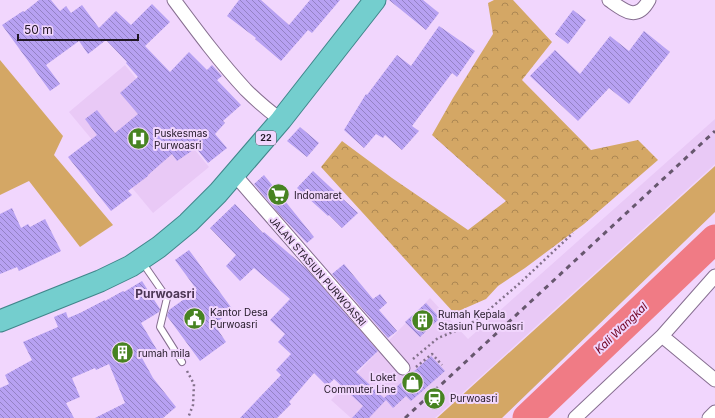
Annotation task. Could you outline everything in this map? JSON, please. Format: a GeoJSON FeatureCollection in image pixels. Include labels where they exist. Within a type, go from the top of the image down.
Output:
{"type":"FeatureCollection","features":[{"type":"Feature","properties":{"kind":"highway","name":"22"},"geometry":{"type":"LineString","coordinates":[[0,321],[100,281],[132,266],[159,248],[188,223],[218,193],[281,120],[375,0]]}},
{"type":"Feature","properties":{"kind":"street"},"geometry":{"type":"LineString","coordinates":[[174,0],[206,42],[246,90],[281,120]]}},
{"type":"Feature","properties":{"kind":"street"},"geometry":{"type":"LineString","coordinates":[[609,0],[633,13],[640,12],[649,0]]}},
{"type":"Feature","properties":{"kind":"street","name":"JALAN STASIUN PURWOASRI"},"geometry":{"type":"LineString","coordinates":[[234,174],[403,368]]}},
{"type":"Feature","properties":{"kind":"street"},"geometry":{"type":"LineString","coordinates":[[575,418],[662,336],[715,276]]}},
{"type":"Feature","properties":{"kind":"street"},"geometry":{"type":"LineString","coordinates":[[662,336],[715,380]]}},
{"type":"Feature","properties":{"kind":"street"},"geometry":{"type":"LineString","coordinates":[[709,418],[715,412]]}},
{"type":"Feature","properties":{"kind":"lane"},"geometry":{"type":"LineString","coordinates":[[140,260],[166,298],[160,327],[182,362]]}},
{"type":"Feature","properties":{"kind":"path"},"geometry":{"type":"LineString","coordinates":[[403,368],[438,338],[477,320],[520,283],[573,233]]}},
{"type":"Feature","properties":{"kind":"path"},"geometry":{"type":"LineString","coordinates":[[419,365],[432,354],[442,365]]}},
{"type":"Feature","properties":{"kind":"path"},"geometry":{"type":"LineString","coordinates":[[182,362],[194,384],[193,405],[188,418]]}},
{"type":"Feature","properties":{"kind":"shaded area","name":"Puskesmas Purwoasri"},"geometry":{"type":"Polygon","coordinates":[[[125,65],[209,167],[153,213],[69,112],[125,65]]]}},
{"type":"Feature","properties":{"kind":"shaded area"},"geometry":{"type":"Polygon","coordinates":[[[715,119],[715,164],[435,418],[351,418],[331,400],[430,298],[468,339],[715,119]]]}},
{"type":"Feature","properties":{"kind":"green space"},"geometry":{"type":"Polygon","coordinates":[[[494,0],[513,0],[552,42],[522,80],[591,150],[638,140],[658,160],[584,224],[498,286],[486,299],[454,313],[321,167],[342,141],[392,178],[468,230],[506,201],[432,135],[493,34],[488,3],[494,0]]]}},
{"type":"Feature","properties":{"kind":"green space"},"geometry":{"type":"Polygon","coordinates":[[[0,60],[63,136],[54,155],[113,225],[80,247],[29,181],[0,195],[0,60]]]}},
{"type":"Feature","properties":{"kind":"green space"},"geometry":{"type":"Polygon","coordinates":[[[715,166],[715,212],[502,418],[437,418],[715,166]]]}},
{"type":"Feature","properties":{"kind":"building"},"geometry":{"type":"Polygon","coordinates":[[[39,0],[51,0],[60,11],[66,6],[71,13],[82,5],[99,28],[116,11],[131,25],[152,4],[170,22],[145,46],[170,72],[189,52],[207,70],[212,65],[222,76],[217,80],[241,105],[223,121],[225,123],[215,134],[227,148],[208,163],[196,148],[177,161],[172,154],[148,176],[128,191],[132,195],[111,211],[68,157],[97,135],[85,119],[97,110],[115,133],[138,114],[120,93],[138,77],[126,63],[127,62],[106,40],[88,54],[79,41],[46,65],[60,84],[50,91],[2,25],[23,11],[24,12],[39,0]]]}},
{"type":"Feature","properties":{"kind":"building"},"geometry":{"type":"Polygon","coordinates":[[[239,0],[261,0],[289,25],[310,0],[340,0],[312,33],[308,30],[281,61],[255,39],[256,38],[227,16],[239,0]]]}},
{"type":"Feature","properties":{"kind":"building"},"geometry":{"type":"Polygon","coordinates":[[[389,0],[423,0],[439,13],[426,30],[389,0]]]}},
{"type":"Feature","properties":{"kind":"building"},"geometry":{"type":"Polygon","coordinates":[[[573,10],[586,20],[568,44],[555,34],[573,10]]]}},
{"type":"Feature","properties":{"kind":"building"},"geometry":{"type":"Polygon","coordinates":[[[439,26],[475,51],[457,77],[452,73],[412,126],[419,131],[402,150],[385,135],[383,138],[376,134],[364,148],[344,130],[366,94],[367,95],[397,55],[411,66],[439,26]]]}},
{"type":"Feature","properties":{"kind":"building"},"geometry":{"type":"Polygon","coordinates":[[[644,31],[670,52],[629,104],[609,88],[578,121],[530,76],[555,50],[580,74],[610,36],[629,51],[644,31]]]}},
{"type":"Feature","properties":{"kind":"building"},"geometry":{"type":"Polygon","coordinates":[[[300,127],[319,143],[307,157],[287,141],[300,127]]]}},
{"type":"Feature","properties":{"kind":"building"},"geometry":{"type":"Polygon","coordinates":[[[313,171],[358,213],[342,228],[297,188],[313,171]]]}},
{"type":"Feature","properties":{"kind":"building"},"geometry":{"type":"Polygon","coordinates":[[[264,175],[314,237],[307,243],[281,216],[254,184],[264,175]]]}},
{"type":"Feature","properties":{"kind":"building"},"geometry":{"type":"Polygon","coordinates":[[[235,204],[263,233],[264,232],[307,269],[378,351],[356,372],[384,398],[431,356],[445,371],[411,401],[406,396],[393,408],[386,400],[369,418],[352,418],[363,406],[334,379],[327,386],[314,373],[289,402],[291,404],[277,418],[240,418],[281,375],[276,370],[291,354],[278,342],[285,334],[270,320],[290,299],[254,268],[240,281],[226,266],[236,255],[210,228],[235,204]]]}},
{"type":"Feature","properties":{"kind":"building"},"geometry":{"type":"Polygon","coordinates":[[[12,208],[21,228],[28,224],[30,227],[45,219],[61,251],[19,271],[17,267],[0,274],[0,214],[12,208]]]}},
{"type":"Feature","properties":{"kind":"building"},"geometry":{"type":"Polygon","coordinates":[[[189,250],[233,310],[214,324],[226,342],[200,361],[167,316],[169,310],[197,290],[175,260],[189,250]]]}},
{"type":"Feature","properties":{"kind":"building"},"geometry":{"type":"Polygon","coordinates":[[[344,264],[373,299],[380,294],[387,303],[379,310],[397,331],[388,338],[332,274],[344,264]]]}},
{"type":"Feature","properties":{"kind":"building"},"geometry":{"type":"Polygon","coordinates":[[[142,281],[160,309],[159,312],[141,323],[157,350],[142,358],[153,378],[176,407],[163,418],[95,418],[125,403],[109,364],[96,370],[95,368],[72,378],[80,397],[66,403],[74,418],[0,418],[0,388],[9,384],[5,375],[32,360],[23,342],[58,327],[54,317],[66,312],[68,318],[123,291],[124,292],[142,281]]]}},
{"type":"Feature","properties":{"kind":"building","name":"Rumah Kepala Stasiun Purwoasri"},"geometry":{"type":"Polygon","coordinates":[[[426,303],[440,318],[420,337],[405,322],[426,303]]]}},
{"type":"Feature","properties":{"kind":"waterway","name":"Kali Wangkal"},"geometry":{"type":"LineString","coordinates":[[527,418],[715,239]]}},
{"type":"Feature","properties":{"kind":"railway"},"geometry":{"type":"LineString","coordinates":[[405,418],[715,131]]}},
{"type":"Feature","properties":{"kind":"place","name":"Puskesmas Purwoasri"},"geometry":{"type":"Point","coordinates":[139,139]}},
{"type":"Feature","properties":{"kind":"place","name":"Indomaret"},"geometry":{"type":"Point","coordinates":[279,195]}},
{"type":"Feature","properties":{"kind":"place","name":"Kantor Desa Purwoasri"},"geometry":{"type":"Point","coordinates":[195,318]}},
{"type":"Feature","properties":{"kind":"place","name":"Rumah Kepala Stasiun Purwoasri"},"geometry":{"type":"Point","coordinates":[423,320]}},
{"type":"Feature","properties":{"kind":"place","name":"rumah mila"},"geometry":{"type":"Point","coordinates":[122,353]}},
{"type":"Feature","properties":{"kind":"place","name":"Loket Commuter Line"},"geometry":{"type":"Point","coordinates":[412,383]}},
{"type":"Feature","properties":{"kind":"place","name":"Purwoasri"},"geometry":{"type":"Point","coordinates":[434,398]}},
{"type":"Feature","properties":{"kind":"district","name":"Purwoasri"},"geometry":{"type":"Point","coordinates":[165,294]}}]}
